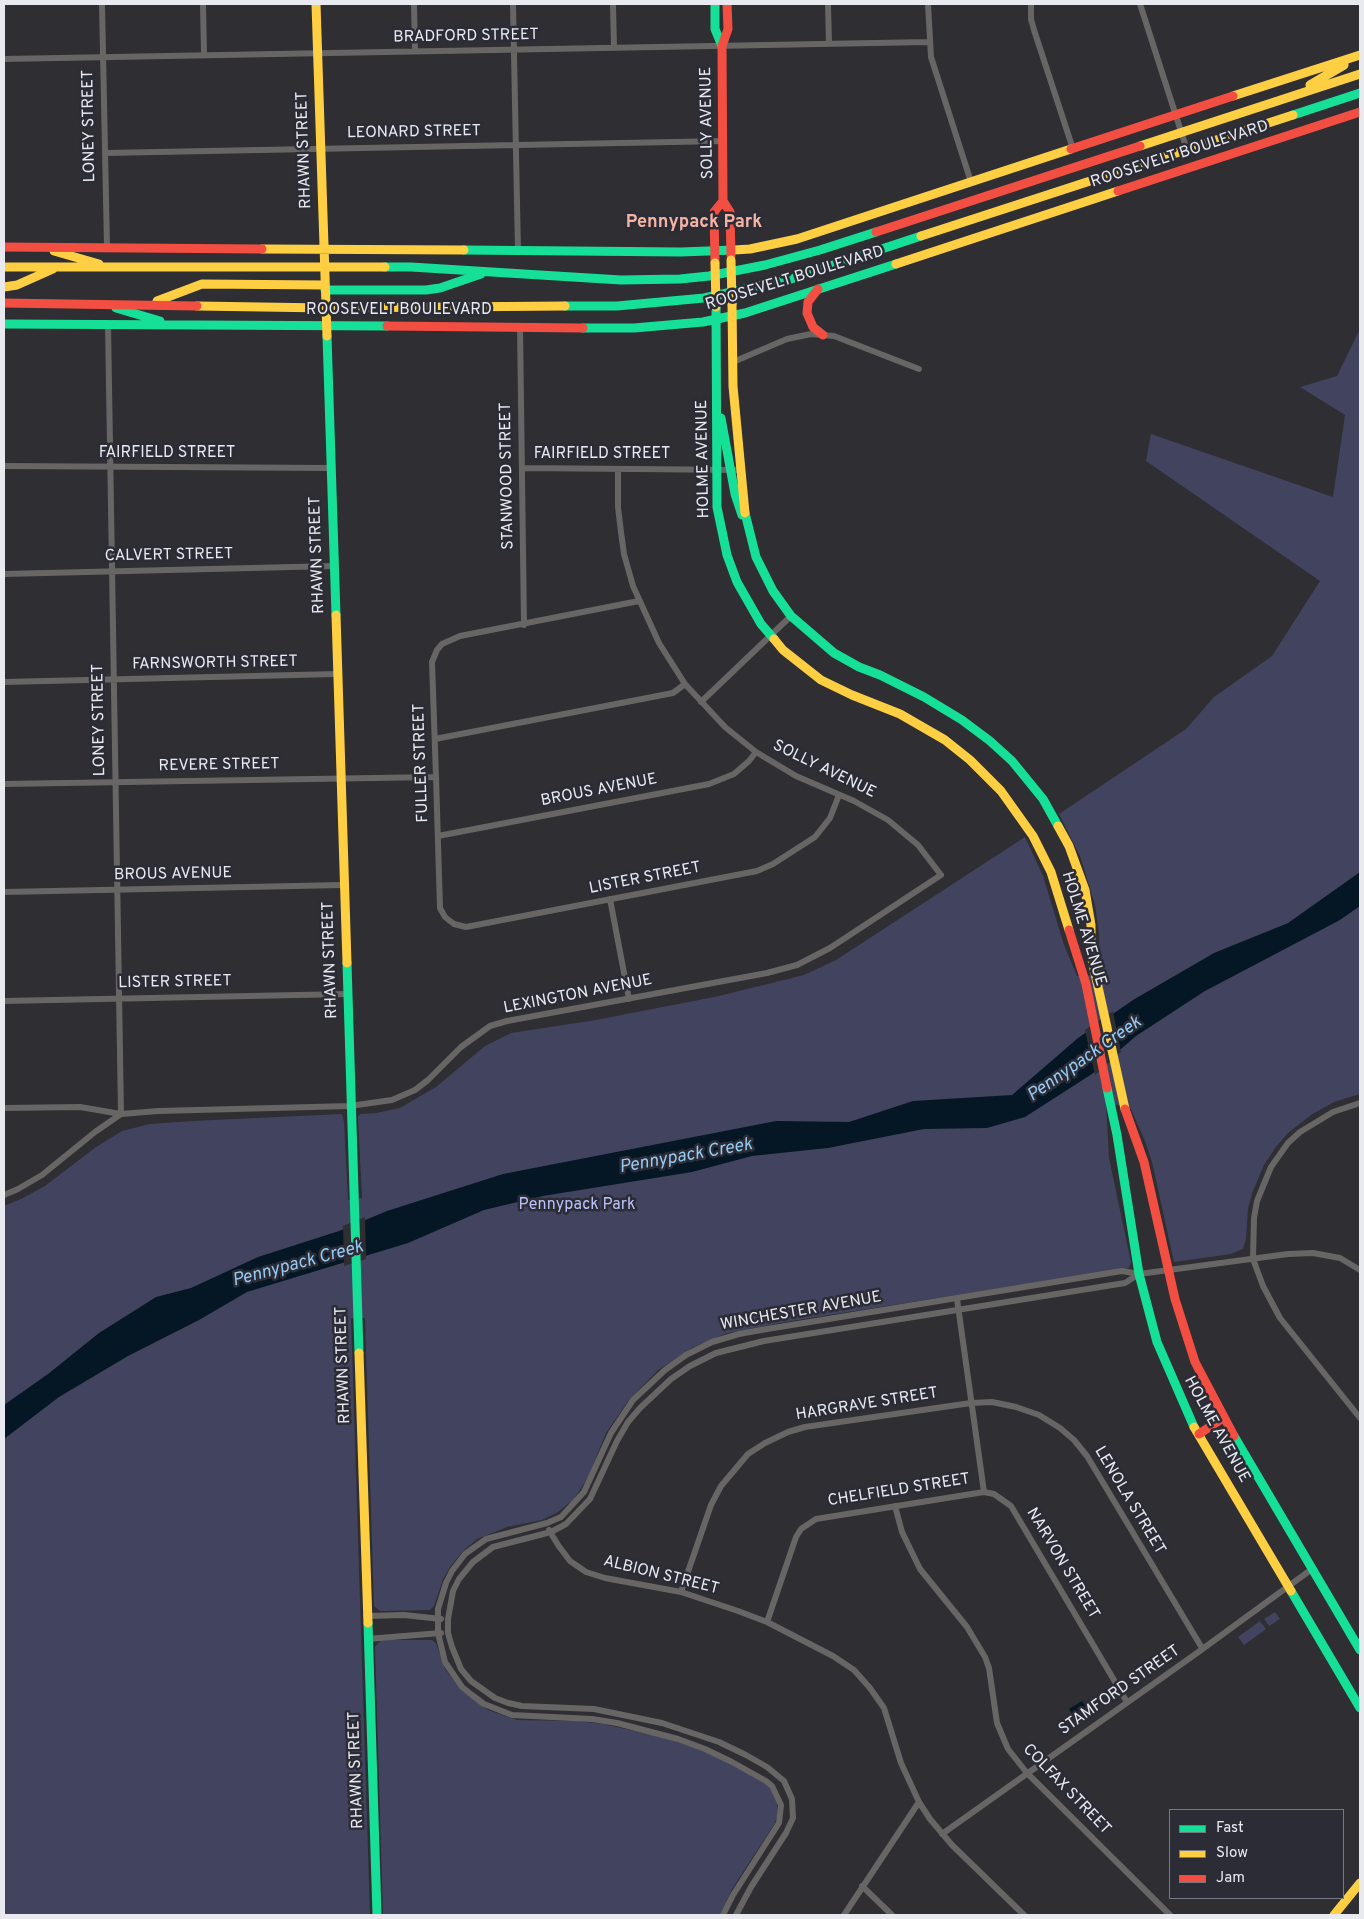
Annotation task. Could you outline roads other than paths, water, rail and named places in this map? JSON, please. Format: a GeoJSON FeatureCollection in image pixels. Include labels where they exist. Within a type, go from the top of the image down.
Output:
{"type":"FeatureCollection","features":[{"type":"Feature","properties":{"kind":"main road","name":"RHAWN STREET"},"geometry":{"type":"LineString","coordinates":[[316,4],[377,1915]]}},
{"type":"Feature","properties":{"kind":"main road","name":"SOLLY AVENUE"},"geometry":{"type":"LineString","coordinates":[[715,4],[715,29],[722,46]]}},
{"type":"Feature","properties":{"kind":"main road","name":"SOLLY AVENUE"},"geometry":{"type":"LineString","coordinates":[[727,4],[728,29],[722,46],[724,201],[730,212],[731,250]]}},
{"type":"Feature","properties":{"kind":"main road"},"geometry":{"type":"LineString","coordinates":[[4,247],[715,251],[765,247],[972,182],[1360,55]]}},
{"type":"Feature","properties":{"kind":"main road"},"geometry":{"type":"LineString","coordinates":[[1293,96],[1360,55]]}},
{"type":"Feature","properties":{"kind":"main road","name":"ROOSEVELT BOULEVARD"},"geometry":{"type":"LineString","coordinates":[[4,267],[411,267],[592,279],[651,280],[700,277],[738,271],[820,250],[1360,74]]}},
{"type":"Feature","properties":{"kind":"main road","name":"ROOSEVELT BOULEVARD"},"geometry":{"type":"LineString","coordinates":[[4,303],[326,308],[617,306],[676,302],[791,279],[1360,93]]}},
{"type":"Feature","properties":{"kind":"main road","name":"ROOSEVELT BOULEVARD"},"geometry":{"type":"LineString","coordinates":[[4,324],[654,327],[716,320],[819,289],[1360,112]]}},
{"type":"Feature","properties":{"kind":"main road","name":"SOLLY AVENUE"},"geometry":{"type":"LineString","coordinates":[[715,251],[714,212],[724,201]]}},
{"type":"Feature","properties":{"kind":"main road"},"geometry":{"type":"LineString","coordinates":[[41,247],[110,268]]}},
{"type":"Feature","properties":{"kind":"main road","name":"HOLME AVENUE"},"geometry":{"type":"LineString","coordinates":[[731,250],[736,423],[744,501],[749,532],[756,557],[773,591],[790,616],[818,641],[834,653],[859,667],[901,685],[947,711],[976,730],[1012,761],[1043,799],[1069,846],[1085,890],[1096,981],[1119,1088],[1144,1162],[1168,1269],[1183,1327],[1195,1362],[1223,1418],[1360,1650]]}},
{"type":"Feature","properties":{"kind":"main road","name":"HOLME AVENUE"},"geometry":{"type":"LineString","coordinates":[[715,251],[718,515],[727,555],[737,582],[751,608],[770,636],[783,650],[821,680],[900,714],[945,740],[970,760],[1000,791],[1020,815],[1033,836],[1051,872],[1086,984],[1109,1092],[1139,1274],[1157,1342],[1180,1398],[1199,1434],[1360,1708]]}},
{"type":"Feature","properties":{"kind":"main road"},"geometry":{"type":"LineString","coordinates":[[4,287],[24,282],[57,267]]}},
{"type":"Feature","properties":{"kind":"main road"},"geometry":{"type":"LineString","coordinates":[[143,304],[168,298],[202,284],[426,290],[440,288],[476,275],[496,272]]}},
{"type":"Feature","properties":{"kind":"main road"},"geometry":{"type":"LineString","coordinates":[[819,289],[808,302],[806,313],[814,327],[823,335]]}},
{"type":"Feature","properties":{"kind":"main road"},"geometry":{"type":"LineString","coordinates":[[102,304],[172,325]]}},
{"type":"Feature","properties":{"kind":"main road"},"geometry":{"type":"LineString","coordinates":[[717,398],[735,494],[749,532]]}},
{"type":"Feature","properties":{"kind":"main road"},"geometry":{"type":"LineString","coordinates":[[1199,1434],[1223,1418]]}},
{"type":"Feature","properties":{"kind":"main road"},"geometry":{"type":"LineString","coordinates":[[1334,1915],[1360,1883]]}},
{"type":"Feature","properties":{"kind":"street","name":"LONEY STREET"},"geometry":{"type":"LineString","coordinates":[[102,4],[107,247]]}},
{"type":"Feature","properties":{"kind":"street"},"geometry":{"type":"LineString","coordinates":[[202,4],[204,55]]}},
{"type":"Feature","properties":{"kind":"street"},"geometry":{"type":"LineString","coordinates":[[414,4],[415,51]]}},
{"type":"Feature","properties":{"kind":"street"},"geometry":{"type":"LineString","coordinates":[[512,4],[518,250]]}},
{"type":"Feature","properties":{"kind":"street"},"geometry":{"type":"LineString","coordinates":[[613,4],[614,48]]}},
{"type":"Feature","properties":{"kind":"street"},"geometry":{"type":"LineString","coordinates":[[828,4],[830,44]]}},
{"type":"Feature","properties":{"kind":"street"},"geometry":{"type":"LineString","coordinates":[[928,4],[931,57],[972,182]]}},
{"type":"Feature","properties":{"kind":"street"},"geometry":{"type":"LineString","coordinates":[[1031,4],[1031,19],[1034,30],[1073,149]]}},
{"type":"Feature","properties":{"kind":"street"},"geometry":{"type":"LineString","coordinates":[[1140,4],[1187,150]]}},
{"type":"Feature","properties":{"kind":"street","name":"BRADFORD STREET"},"geometry":{"type":"LineString","coordinates":[[4,59],[929,42]]}},
{"type":"Feature","properties":{"kind":"street","name":"LEONARD STREET"},"geometry":{"type":"LineString","coordinates":[[104,153],[724,141]]}},
{"type":"Feature","properties":{"kind":"street","name":"LONEY STREET"},"geometry":{"type":"LineString","coordinates":[[108,324],[122,1114]]}},
{"type":"Feature","properties":{"kind":"street","name":"STANWOOD STREET"},"geometry":{"type":"LineString","coordinates":[[520,327],[524,625]]}},
{"type":"Feature","properties":{"kind":"street"},"geometry":{"type":"LineString","coordinates":[[733,362],[799,335],[823,335],[844,340],[919,369]]}},
{"type":"Feature","properties":{"kind":"street","name":"FAIRFIELD STREET"},"geometry":{"type":"LineString","coordinates":[[4,466],[331,468]]}},
{"type":"Feature","properties":{"kind":"street","name":"FAIRFIELD STREET"},"geometry":{"type":"LineString","coordinates":[[522,468],[742,470]]}},
{"type":"Feature","properties":{"kind":"street","name":"SOLLY AVENUE"},"geometry":{"type":"LineString","coordinates":[[618,469],[618,507],[624,554],[639,601],[659,643],[685,684],[725,727],[756,752],[796,776],[872,810],[904,832],[918,845],[942,875]]}},
{"type":"Feature","properties":{"kind":"street","name":"CALVERT STREET"},"geometry":{"type":"LineString","coordinates":[[4,574],[334,566]]}},
{"type":"Feature","properties":{"kind":"street"},"geometry":{"type":"LineString","coordinates":[[524,625],[639,601]]}},
{"type":"Feature","properties":{"kind":"street"},"geometry":{"type":"LineString","coordinates":[[701,702],[790,616]]}},
{"type":"Feature","properties":{"kind":"street","name":"FULLER STREET"},"geometry":{"type":"LineString","coordinates":[[440,898],[432,662],[442,644],[454,638],[524,625]]}},
{"type":"Feature","properties":{"kind":"street","name":"FARNSWORTH STREET"},"geometry":{"type":"LineString","coordinates":[[4,682],[337,674]]}},
{"type":"Feature","properties":{"kind":"street"},"geometry":{"type":"LineString","coordinates":[[435,739],[673,694],[685,684]]}},
{"type":"Feature","properties":{"kind":"street","name":"BROUS AVENUE"},"geometry":{"type":"LineString","coordinates":[[438,836],[709,784],[734,774],[756,752]]}},
{"type":"Feature","properties":{"kind":"street","name":"REVERE STREET"},"geometry":{"type":"LineString","coordinates":[[4,784],[436,777]]}},
{"type":"Feature","properties":{"kind":"street","name":"LISTER STREET"},"geometry":{"type":"LineString","coordinates":[[440,898],[440,908],[445,917],[454,924],[466,927],[757,871],[773,864],[815,837],[830,818],[839,795]]}},
{"type":"Feature","properties":{"kind":"street","name":"LEXINGTON AVENUE"},"geometry":{"type":"LineString","coordinates":[[4,1195],[42,1176],[95,1132],[122,1114],[350,1106],[392,1100],[415,1090],[428,1080],[461,1047],[490,1026],[507,1021],[767,973],[796,965],[830,948],[942,875]]}},
{"type":"Feature","properties":{"kind":"street","name":"BROUS AVENUE"},"geometry":{"type":"LineString","coordinates":[[4,892],[343,885]]}},
{"type":"Feature","properties":{"kind":"street"},"geometry":{"type":"LineString","coordinates":[[610,899],[629,999]]}},
{"type":"Feature","properties":{"kind":"street","name":"LISTER STREET"},"geometry":{"type":"LineString","coordinates":[[4,1001],[347,994]]}},
{"type":"Feature","properties":{"kind":"street"},"geometry":{"type":"LineString","coordinates":[[1360,1103],[1333,1112],[1300,1132],[1288,1143],[1271,1167],[1257,1201],[1254,1218],[1253,1259],[1263,1286],[1280,1318],[1360,1418]]}},
{"type":"Feature","properties":{"kind":"street"},"geometry":{"type":"LineString","coordinates":[[4,1108],[80,1107],[122,1114]]}},
{"type":"Feature","properties":{"kind":"street","name":"WINCHESTER AVENUE"},"geometry":{"type":"LineString","coordinates":[[723,1915],[733,1895],[779,1823],[781,1805],[777,1795],[768,1783],[732,1762],[706,1749],[678,1739],[617,1723],[512,1715],[484,1704],[462,1687],[452,1675],[445,1662],[438,1633],[438,1609],[446,1583],[452,1571],[465,1554],[486,1539],[546,1523],[561,1517],[584,1492],[612,1433],[630,1404],[644,1388],[665,1370],[686,1355],[712,1342],[739,1334],[1122,1271],[1139,1274],[1288,1254],[1313,1253],[1340,1258],[1360,1270]]}},
{"type":"Feature","properties":{"kind":"street","name":"WINCHESTER AVENUE"},"geometry":{"type":"LineString","coordinates":[[736,1915],[786,1833],[793,1818],[792,1799],[784,1782],[777,1774],[746,1755],[719,1742],[662,1723],[594,1709],[508,1704],[495,1698],[471,1681],[455,1657],[448,1633],[448,1619],[453,1591],[459,1579],[472,1562],[493,1547],[551,1532],[566,1524],[590,1499],[617,1441],[628,1422],[638,1410],[671,1379],[690,1366],[716,1353],[742,1345],[790,1336],[1125,1283],[1139,1274]]}},
{"type":"Feature","properties":{"kind":"street"},"geometry":{"type":"LineString","coordinates":[[957,1299],[984,1492]]}},
{"type":"Feature","properties":{"kind":"street"},"geometry":{"type":"LineString","coordinates":[[788,1326],[790,1336]]}},
{"type":"Feature","properties":{"kind":"street","name":"LENOLA STREET"},"geometry":{"type":"LineString","coordinates":[[971,1403],[992,1402],[1016,1407],[1039,1415],[1060,1428],[1074,1440],[1087,1456],[1202,1648]]}},
{"type":"Feature","properties":{"kind":"street","name":"HARGRAVE STREET"},"geometry":{"type":"LineString","coordinates":[[681,1592],[711,1505],[721,1486],[748,1454],[759,1446],[788,1432],[805,1427],[971,1403]]}},
{"type":"Feature","properties":{"kind":"street"},"geometry":{"type":"LineString","coordinates":[[630,1404],[638,1410]]}},
{"type":"Feature","properties":{"kind":"street","name":"CHELFIELD STREET"},"geometry":{"type":"LineString","coordinates":[[767,1622],[796,1537],[801,1529],[816,1519],[984,1492]]}},
{"type":"Feature","properties":{"kind":"street","name":"NARVON STREET"},"geometry":{"type":"LineString","coordinates":[[984,1492],[994,1494],[1011,1506],[1127,1702]]}},
{"type":"Feature","properties":{"kind":"street","name":"COLFAX STREET"},"geometry":{"type":"LineString","coordinates":[[896,1506],[902,1532],[920,1569],[967,1627],[983,1652],[989,1668],[997,1723],[1008,1749],[1027,1773],[1170,1915]]}},
{"type":"Feature","properties":{"kind":"street","name":"ALBION STREET"},"geometry":{"type":"LineString","coordinates":[[546,1523],[558,1545],[570,1561],[586,1572],[605,1578],[681,1592],[738,1611],[767,1622],[833,1656],[854,1670],[884,1708],[901,1763],[919,1802],[942,1834],[1024,1915]]}},
{"type":"Feature","properties":{"kind":"street","name":"STAMFORD STREET"},"geometry":{"type":"LineString","coordinates":[[942,1834],[1312,1569]]}},
{"type":"Feature","properties":{"kind":"street"},"geometry":{"type":"LineString","coordinates":[[366,1616],[404,1615],[448,1619]]}},
{"type":"Feature","properties":{"kind":"street"},"geometry":{"type":"LineString","coordinates":[[367,1639],[448,1633]]}},
{"type":"Feature","properties":{"kind":"street"},"geometry":{"type":"LineString","coordinates":[[592,1720],[594,1709]]}},
{"type":"Feature","properties":{"kind":"street"},"geometry":{"type":"LineString","coordinates":[[768,1783],[777,1774]]}},
{"type":"Feature","properties":{"kind":"street"},"geometry":{"type":"LineString","coordinates":[[844,1915],[919,1802]]}},
{"type":"Feature","properties":{"kind":"street"},"geometry":{"type":"LineString","coordinates":[[862,1886],[892,1915]]}},
{"type":"Feature","properties":{"kind":"water","name":"Pennypack Creek"},"geometry":{"type":"Polygon","coordinates":[[[1360,872],[1360,906],[1340,920],[1205,991],[1136,1036],[1092,1074],[1025,1117],[987,1128],[924,1129],[828,1148],[752,1156],[692,1172],[543,1196],[484,1210],[408,1243],[247,1292],[199,1320],[128,1356],[59,1397],[4,1439],[4,1405],[48,1374],[99,1333],[156,1297],[191,1288],[258,1257],[339,1231],[387,1211],[503,1174],[776,1121],[849,1122],[913,1101],[1012,1095],[1078,1038],[1133,1000],[1214,953],[1288,923],[1360,872]]]}},
{"type":"Feature","properties":{"kind":"water"},"geometry":{"type":"Polygon","coordinates":[[[1082,1701],[1086,1707],[1073,1715],[1069,1709],[1082,1701]]]}},
{"type":"Feature","properties":{"kind":"district","name":"Pennypack Park"},"geometry":{"type":"Point","coordinates":[694,223]}}]}
